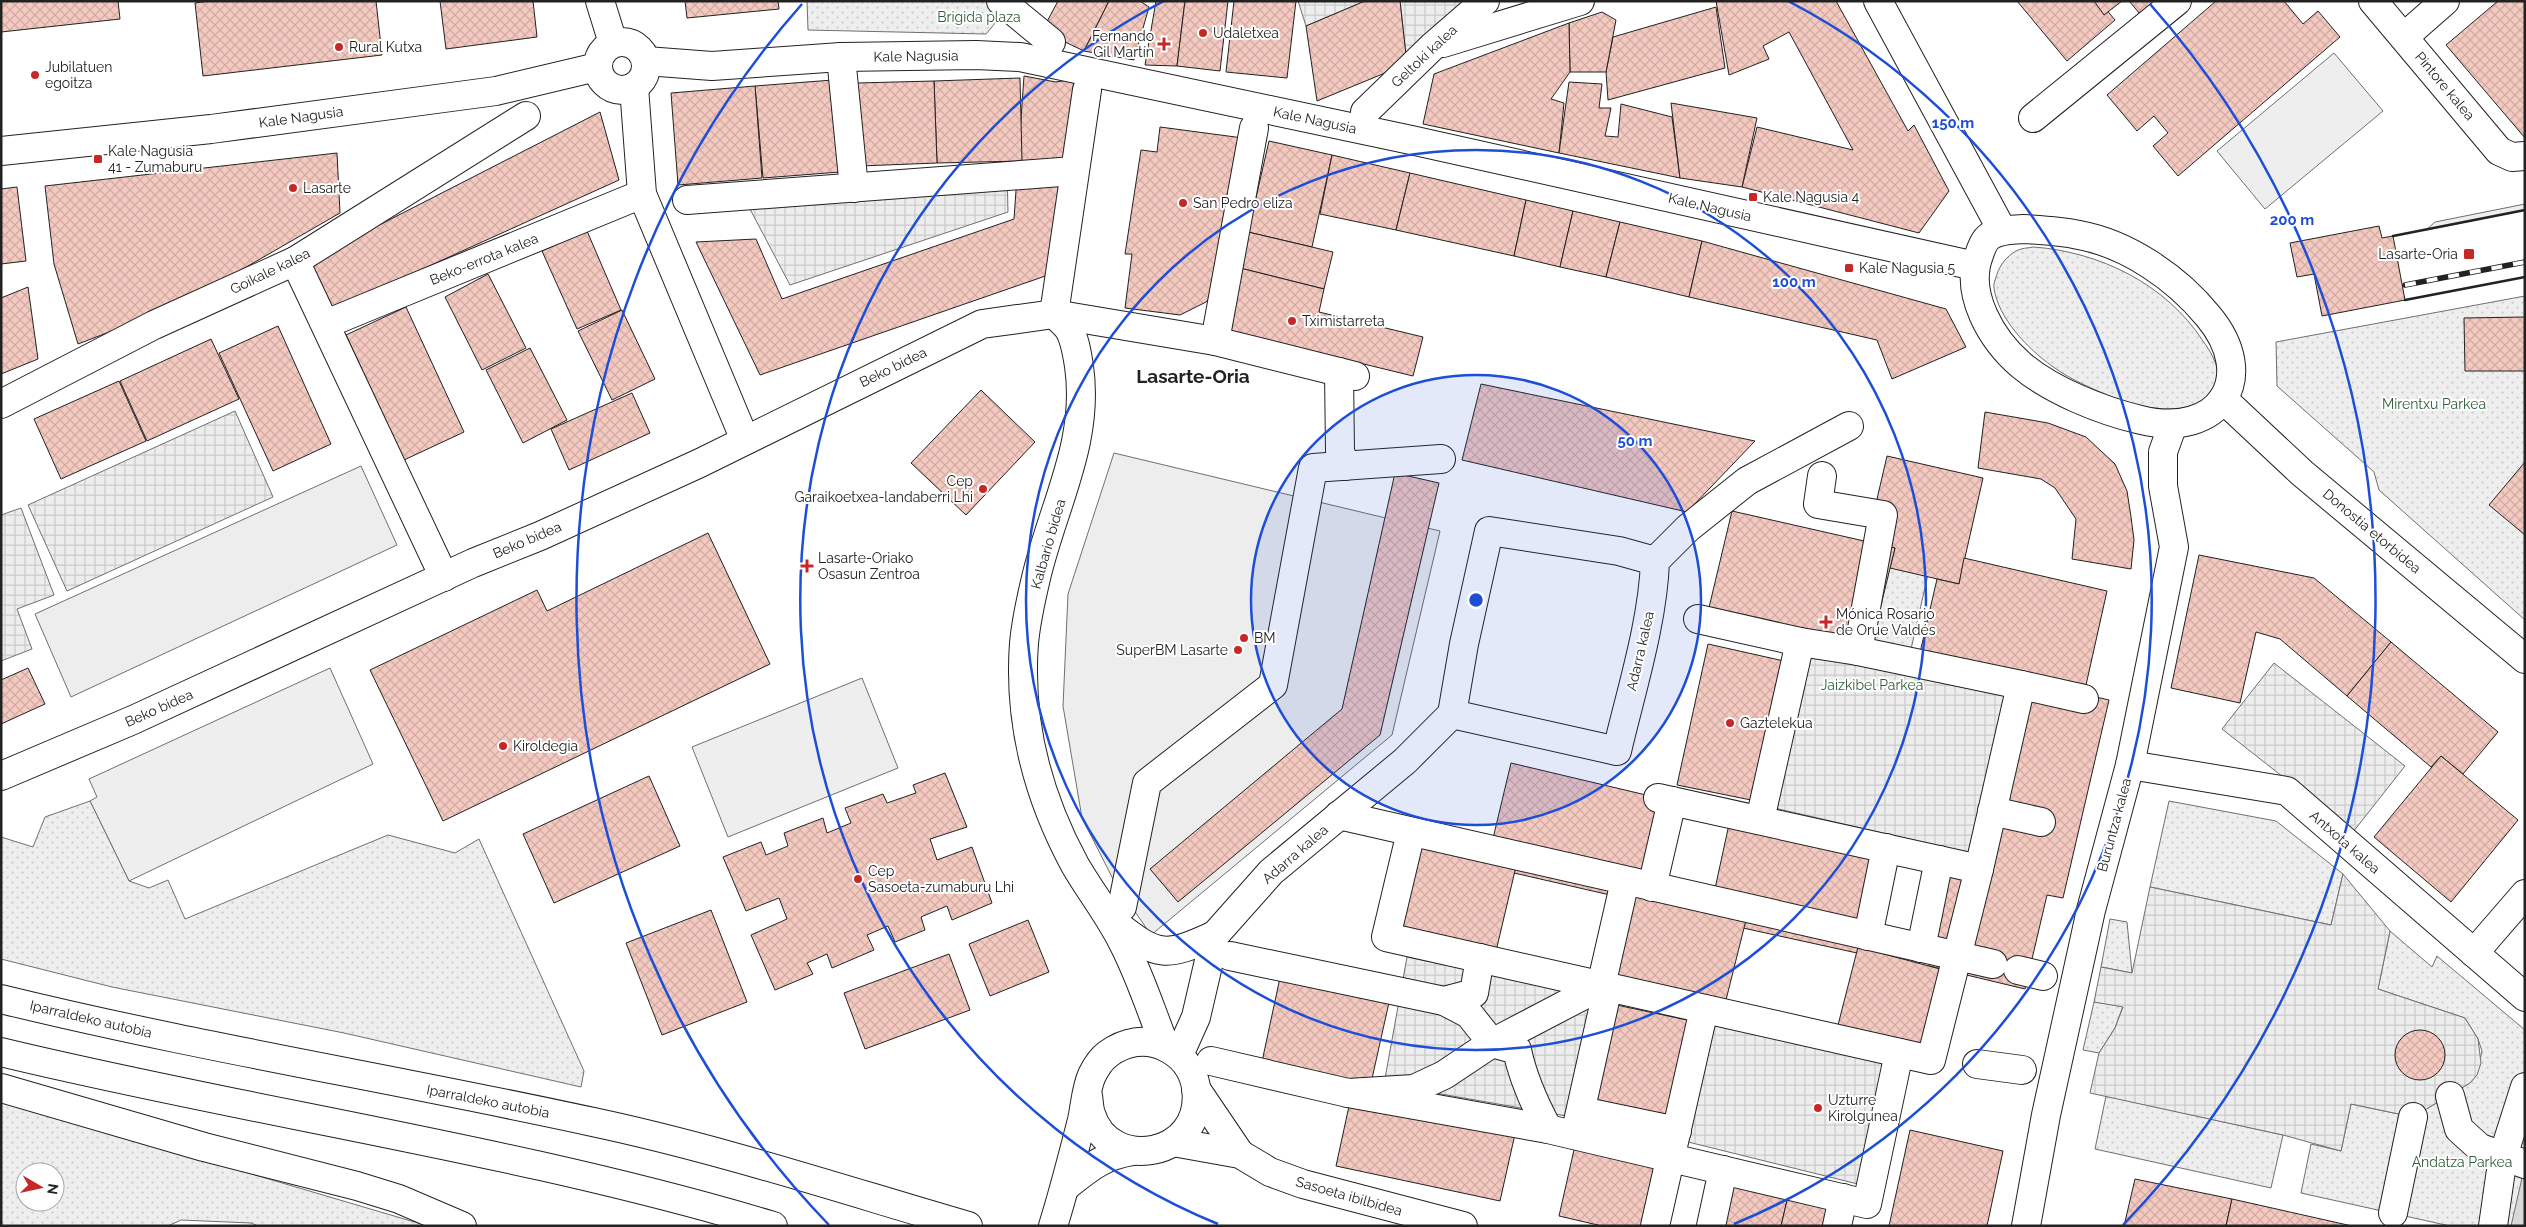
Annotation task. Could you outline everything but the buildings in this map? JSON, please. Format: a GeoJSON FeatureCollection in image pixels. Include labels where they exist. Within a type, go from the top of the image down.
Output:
{"type":"FeatureCollection","features":[{"type":"Feature","properties":{"kind":"main road"},"geometry":{"type":"LineString","coordinates":[[600,1],[613,43]]}},
{"type":"Feature","properties":{"kind":"main road"},"geometry":{"type":"LineString","coordinates":[[1001,1],[1051,42]]}},
{"type":"Feature","properties":{"kind":"main road","name":"Geltoki kalea"},"geometry":{"type":"LineString","coordinates":[[1364,112],[1433,46],[1485,1]]}},
{"type":"Feature","properties":{"kind":"main road"},"geometry":{"type":"LineString","coordinates":[[1433,46],[1580,1]]}},
{"type":"Feature","properties":{"kind":"main road"},"geometry":{"type":"LineString","coordinates":[[1878,1],[2002,230]]}},
{"type":"Feature","properties":{"kind":"main road"},"geometry":{"type":"LineString","coordinates":[[2033,118],[2177,1]]}},
{"type":"Feature","properties":{"kind":"main road","name":"Pintore kalea"},"geometry":{"type":"LineString","coordinates":[[2373,1],[2499,150],[2512,157],[2525,156]]}},
{"type":"Feature","properties":{"kind":"main road"},"geometry":{"type":"LineString","coordinates":[[2404,37],[2446,1]]}},
{"type":"Feature","properties":{"kind":"main road"},"geometry":{"type":"LineString","coordinates":[[613,43],[629,43],[637,47],[646,61],[645,75],[634,87],[618,90],[610,88],[604,82],[598,67],[600,55],[613,43]]}},
{"type":"Feature","properties":{"kind":"main road","name":"Kale Nagusia"},"geometry":{"type":"LineString","coordinates":[[646,61],[712,66],[841,57],[976,55],[1020,57],[1411,140],[1975,266]]}},
{"type":"Feature","properties":{"kind":"main road"},"geometry":{"type":"LineString","coordinates":[[841,57],[854,188]]}},
{"type":"Feature","properties":{"kind":"main road","name":"Kale Nagusia"},"geometry":{"type":"LineString","coordinates":[[1,151],[211,129],[496,91],[598,67]]}},
{"type":"Feature","properties":{"kind":"main road"},"geometry":{"type":"LineString","coordinates":[[634,87],[642,194],[745,440]]}},
{"type":"Feature","properties":{"kind":"main road"},"geometry":{"type":"LineString","coordinates":[[1054,314],[1087,90]]}},
{"type":"Feature","properties":{"kind":"main road","name":"Goikale kalea"},"geometry":{"type":"LineString","coordinates":[[1,404],[154,325],[295,261],[526,116]]}},
{"type":"Feature","properties":{"kind":"main road"},"geometry":{"type":"LineString","coordinates":[[1215,341],[1254,128]]}},
{"type":"Feature","properties":{"kind":"main road"},"geometry":{"type":"LineString","coordinates":[[687,200],[1074,171]]}},
{"type":"Feature","properties":{"kind":"main road","name":"Beko-errota kalea"},"geometry":{"type":"LineString","coordinates":[[326,324],[642,194]]}},
{"type":"Feature","properties":{"kind":"main road"},"geometry":{"type":"LineString","coordinates":[[2023,229],[2080,235],[2133,255],[2166,276],[2184,290],[2209,316],[2222,336],[2230,358],[2231,379],[2223,399],[2197,420],[2173,424],[2141,420],[2079,399],[2021,365],[1996,335],[1982,310],[1976,291],[1975,266],[1981,248],[1989,236],[2002,230],[2023,229]]}},
{"type":"Feature","properties":{"kind":"main road"},"geometry":{"type":"LineString","coordinates":[[295,261],[444,576]]}},
{"type":"Feature","properties":{"kind":"main road","name":"Beko bidea"},"geometry":{"type":"LineString","coordinates":[[1,776],[133,720],[444,576],[549,532],[745,440],[982,324],[1054,314],[1215,341],[1347,374],[1340,451],[1345,466]]}},
{"type":"Feature","properties":{"kind":"main road","name":"Kalbario bidea"},"geometry":{"type":"LineString","coordinates":[[1054,314],[1069,329],[1077,352],[1081,380],[1080,424],[1074,458],[1036,578],[1024,643],[1024,704],[1030,745],[1042,796],[1075,864],[1115,912],[1122,940],[1172,1051]]}},
{"type":"Feature","properties":{"kind":"main road","name":"Donostia etorbidea"},"geometry":{"type":"LineString","coordinates":[[2223,399],[2302,473],[2525,659]]}},
{"type":"Feature","properties":{"kind":"main road","name":"Buruntza kalea"},"geometry":{"type":"LineString","coordinates":[[2026,1226],[2046,1115],[2089,919],[2130,765],[2174,547],[2163,486],[2163,452],[2173,424]]}},
{"type":"Feature","properties":{"kind":"main road"},"geometry":{"type":"LineString","coordinates":[[1452,714],[1464,644],[1489,531],[1619,552],[1655,561],[1688,528],[1747,481],[1849,426]]}},
{"type":"Feature","properties":{"kind":"main road"},"geometry":{"type":"LineString","coordinates":[[1441,458],[1313,468],[1273,685],[1147,783],[1115,912],[1140,944],[1154,950],[1223,946],[1444,1001],[1469,1014],[1492,1043],[1517,1050],[1522,1074],[1531,1097],[1548,1129]]}},
{"type":"Feature","properties":{"kind":"main road"},"geometry":{"type":"LineString","coordinates":[[1822,476],[1818,504],[1883,515],[1858,651]]}},
{"type":"Feature","properties":{"kind":"main road","name":"Adarra kalea"},"geometry":{"type":"LineString","coordinates":[[1172,1051],[1196,1017],[1223,946],[1271,872],[1404,761],[1452,714],[1617,751],[1655,581],[1655,561]]}},
{"type":"Feature","properties":{"kind":"main road"},"geometry":{"type":"LineString","coordinates":[[1698,619],[1800,642],[1858,651],[2084,699]]}},
{"type":"Feature","properties":{"kind":"main road"},"geometry":{"type":"LineString","coordinates":[[1760,820],[1800,642]]}},
{"type":"Feature","properties":{"kind":"main road"},"geometry":{"type":"LineString","coordinates":[[1410,832],[1386,937],[1931,1060],[2021,685]]}},
{"type":"Feature","properties":{"kind":"main road","name":"Antxota kalea"},"geometry":{"type":"LineString","coordinates":[[2130,765],[2287,791],[2525,997]]}},
{"type":"Feature","properties":{"kind":"main road"},"geometry":{"type":"LineString","coordinates":[[1652,887],[1665,799],[1978,869]]}},
{"type":"Feature","properties":{"kind":"main road"},"geometry":{"type":"LineString","coordinates":[[1992,811],[2041,822]]}},
{"type":"Feature","properties":{"kind":"main road"},"geometry":{"type":"LineString","coordinates":[[1339,815],[2018,970]]}},
{"type":"Feature","properties":{"kind":"main road"},"geometry":{"type":"LineString","coordinates":[[1868,936],[1886,848]]}},
{"type":"Feature","properties":{"kind":"main road"},"geometry":{"type":"LineString","coordinates":[[1921,948],[1940,860]]}},
{"type":"Feature","properties":{"kind":"main road"},"geometry":{"type":"LineString","coordinates":[[1578,1123],[1625,881]]}},
{"type":"Feature","properties":{"kind":"main road"},"geometry":{"type":"LineString","coordinates":[[2474,954],[2525,894]]}},
{"type":"Feature","properties":{"kind":"main road"},"geometry":{"type":"LineString","coordinates":[[1444,1001],[1474,993],[1480,958]]}},
{"type":"Feature","properties":{"kind":"main road"},"geometry":{"type":"LineString","coordinates":[[1126,1044],[1141,982]]}},
{"type":"Feature","properties":{"kind":"main road"},"geometry":{"type":"LineString","coordinates":[[1348,1093],[1414,1090],[1444,1075],[1492,1043],[1605,986]]}},
{"type":"Feature","properties":{"kind":"main road","name":"Iparraldeko autobia"},"geometry":{"type":"LineString","coordinates":[[1,998],[225,1049],[595,1122],[773,1168],[968,1226]]}},
{"type":"Feature","properties":{"kind":"main road"},"geometry":{"type":"LineString","coordinates":[[1655,1226],[1704,1009]]}},
{"type":"Feature","properties":{"kind":"main road"},"geometry":{"type":"LineString","coordinates":[[1053,1226],[1065,1187],[1091,1077],[1098,1065],[1106,1056],[1126,1044],[1140,1042],[1172,1051],[1188,1066],[1195,1079],[1197,1098],[1193,1118],[1182,1135],[1173,1142],[1147,1152],[1133,1151],[1115,1154],[1096,1162],[1065,1187]]}},
{"type":"Feature","properties":{"kind":"main road"},"geometry":{"type":"LineString","coordinates":[[1,1052],[213,1099],[412,1137],[585,1175],[774,1226]]}},
{"type":"Feature","properties":{"kind":"main road"},"geometry":{"type":"LineString","coordinates":[[1578,1123],[1671,1158],[1867,1204],[1899,1053]]}},
{"type":"Feature","properties":{"kind":"main road"},"geometry":{"type":"LineString","coordinates":[[1211,1061],[1348,1093],[1548,1129],[1578,1123],[1677,1131]]}},
{"type":"Feature","properties":{"kind":"main road"},"geometry":{"type":"LineString","coordinates":[[1977,1064],[2022,1070]]}},
{"type":"Feature","properties":{"kind":"main road"},"geometry":{"type":"LineString","coordinates":[[2493,1226],[2514,1160],[2525,1087]]}},
{"type":"Feature","properties":{"kind":"main road"},"geometry":{"type":"LineString","coordinates":[[1,1088],[204,1147],[357,1186],[400,1199],[462,1226]]}},
{"type":"Feature","properties":{"kind":"main road","name":"Sasoeta ibilbidea"},"geometry":{"type":"LineString","coordinates":[[1196,1089],[1240,1154]]}},
{"type":"Feature","properties":{"kind":"main road"},"geometry":{"type":"LineString","coordinates":[[1088,1096],[1091,1115],[1100,1131],[1112,1142],[1133,1151]]}},
{"type":"Feature","properties":{"kind":"main road"},"geometry":{"type":"LineString","coordinates":[[2450,1096],[2459,1129],[2480,1148],[2514,1160]]}},
{"type":"Feature","properties":{"kind":"main road"},"geometry":{"type":"LineString","coordinates":[[2392,1214],[2413,1117]]}},
{"type":"Feature","properties":{"kind":"main road","name":"Sasoeta ibilbidea"},"geometry":{"type":"LineString","coordinates":[[1173,1142],[1240,1154],[1270,1172],[1303,1184],[1463,1226]]}},
{"type":"Feature","properties":{"kind":"main road"},"geometry":{"type":"LineString","coordinates":[[1711,1226],[1723,1170]]}},
{"type":"Feature","properties":{"kind":"main road"},"geometry":{"type":"LineString","coordinates":[[1837,1226],[1843,1198]]}},
{"type":"Feature","properties":{"kind":"green space","name":"Brigida plaza"},"geometry":{"type":"Polygon","coordinates":[[[807,1],[985,1],[1002,15],[986,34],[808,30],[807,1]]]}},
{"type":"Feature","properties":{"kind":"green space"},"geometry":{"type":"Polygon","coordinates":[[[2334,53],[2383,111],[2265,209],[2217,151],[2334,53]]]}},
{"type":"Feature","properties":{"kind":"green space"},"geometry":{"type":"Polygon","coordinates":[[[2525,204],[2525,210],[2426,230],[2435,222],[2525,204]]]}},
{"type":"Feature","properties":{"kind":"green space"},"geometry":{"type":"Polygon","coordinates":[[[2034,247],[2059,250],[2107,264],[2129,274],[2151,288],[2188,321],[2205,344],[2213,357],[2218,375],[2214,389],[2205,399],[2192,406],[2162,409],[2146,407],[2119,400],[2084,385],[2043,359],[2024,342],[2008,321],[2001,310],[1994,286],[1998,271],[2007,258],[2018,250],[2034,247]]]}},
{"type":"Feature","properties":{"kind":"green space","name":"Mirentxu Parkea"},"geometry":{"type":"Polygon","coordinates":[[[2525,296],[2525,620],[2379,490],[2374,472],[2277,386],[2276,342],[2525,296]]]}},
{"type":"Feature","properties":{"kind":"green space"},"geometry":{"type":"Polygon","coordinates":[[[1876,556],[1929,570],[1906,671],[1840,650],[1876,556]]]}},
{"type":"Feature","properties":{"kind":"green space"},"geometry":{"type":"Polygon","coordinates":[[[330,668],[373,764],[129,881],[90,801],[97,797],[89,779],[330,668]]]}},
{"type":"Feature","properties":{"kind":"green space"},"geometry":{"type":"Polygon","coordinates":[[[862,678],[898,768],[728,837],[692,747],[862,678]]]}},
{"type":"Feature","properties":{"kind":"green space"},"geometry":{"type":"Polygon","coordinates":[[[90,801],[129,881],[149,888],[168,880],[185,919],[388,835],[455,853],[479,839],[584,1071],[581,1087],[344,1033],[112,987],[1,959],[1,837],[33,847],[45,817],[90,801]]]}},
{"type":"Feature","properties":{"kind":"green space"},"geometry":{"type":"Polygon","coordinates":[[[2169,801],[2276,821],[2343,874],[2331,925],[2150,887],[2169,801]]]}},
{"type":"Feature","properties":{"kind":"green space"},"geometry":{"type":"Polygon","coordinates":[[[2110,919],[2127,922],[2132,973],[2101,967],[2110,919]]]}},
{"type":"Feature","properties":{"kind":"green space","name":"Andatza Parkea"},"geometry":{"type":"Polygon","coordinates":[[[2390,931],[2432,967],[2437,956],[2525,1030],[2525,1226],[2450,1226],[2301,1193],[2311,1144],[2341,1151],[2351,1104],[2413,1117],[2470,1083],[2477,1074],[2482,1051],[2478,1039],[2465,1018],[2378,989],[2390,931]]]}},
{"type":"Feature","properties":{"kind":"green space"},"geometry":{"type":"Polygon","coordinates":[[[2094,1002],[2123,1006],[2115,1028],[2099,1053],[2083,1050],[2094,1002]]]}},
{"type":"Feature","properties":{"kind":"green space"},"geometry":{"type":"Polygon","coordinates":[[[2106,1096],[2283,1135],[2271,1188],[2095,1149],[2106,1096]]]}},
{"type":"Feature","properties":{"kind":"green space"},"geometry":{"type":"Polygon","coordinates":[[[1,1100],[428,1226],[258,1226],[251,1223],[181,1220],[168,1226],[1,1226],[1,1100]]]}},
{"type":"Feature","properties":{"kind":"shaded area"},"geometry":{"type":"Polygon","coordinates":[[[1298,1],[1365,1],[1306,26],[1298,1]]]}},
{"type":"Feature","properties":{"kind":"shaded area"},"geometry":{"type":"Polygon","coordinates":[[[1400,1],[1485,1],[1407,64],[1400,1]]]}},
{"type":"Feature","properties":{"kind":"shaded area"},"geometry":{"type":"Polygon","coordinates":[[[1007,170],[1008,212],[790,285],[741,192],[1007,170]]]}},
{"type":"Feature","properties":{"kind":"shaded area"},"geometry":{"type":"Polygon","coordinates":[[[235,411],[273,497],[67,591],[28,505],[235,411]]]}},
{"type":"Feature","properties":{"kind":"shaded area","name":"SuperBM Lasarte"},"geometry":{"type":"Polygon","coordinates":[[[1114,453],[1440,531],[1392,735],[1151,935],[1114,881],[1082,818],[1063,706],[1068,594],[1114,453]]]}},
{"type":"Feature","properties":{"kind":"shaded area"},"geometry":{"type":"Polygon","coordinates":[[[361,466],[397,545],[71,697],[35,614],[361,466]]]}},
{"type":"Feature","properties":{"kind":"shaded area"},"geometry":{"type":"Polygon","coordinates":[[[21,508],[54,595],[17,609],[32,649],[1,661],[1,515],[21,508]]]}},
{"type":"Feature","properties":{"kind":"shaded area"},"geometry":{"type":"Polygon","coordinates":[[[1794,646],[2014,696],[1978,855],[1757,804],[1794,646]]]}},
{"type":"Feature","properties":{"kind":"shaded area"},"geometry":{"type":"Polygon","coordinates":[[[2274,663],[2405,766],[2353,832],[2222,729],[2274,663]]]}},
{"type":"Feature","properties":{"kind":"shaded area"},"geometry":{"type":"Polygon","coordinates":[[[2343,874],[2390,931],[2378,989],[2465,1018],[2478,1039],[2481,1063],[2477,1075],[2470,1083],[2413,1117],[2351,1104],[2341,1151],[2283,1135],[2090,1093],[2099,1053],[2115,1028],[2123,1007],[2094,1002],[2101,967],[2132,973],[2150,887],[2331,925],[2343,874]]]}},
{"type":"Feature","properties":{"kind":"shaded area"},"geometry":{"type":"Polygon","coordinates":[[[1407,957],[1564,989],[1596,1004],[1572,1117],[1384,1084],[1407,957]]]}},
{"type":"Feature","properties":{"kind":"shaded area"},"geometry":{"type":"Polygon","coordinates":[[[1710,1019],[1904,1067],[1874,1188],[1680,1140],[1710,1019]]]}},
{"type":"Feature","properties":{"kind":"shaded area"},"geometry":{"type":"Polygon","coordinates":[[[2525,1165],[2525,1226],[2511,1226],[2525,1165]]]}},
{"type":"Feature","properties":{"kind":"railway"},"geometry":{"type":"LineString","coordinates":[[2405,285],[2525,262]]}},
{"type":"Feature","properties":{"kind":"wall"},"geometry":{"type":"LineString","coordinates":[[2393,236],[2525,210]]}},
{"type":"Feature","properties":{"kind":"wall"},"geometry":{"type":"LineString","coordinates":[[2405,300],[2525,277]]}},
{"type":"Feature","properties":{"kind":"place","name":"Udaletxea"},"geometry":{"type":"Point","coordinates":[1203,33]}},
{"type":"Feature","properties":{"kind":"place","name":"Fernando Gil Martín"},"geometry":{"type":"Point","coordinates":[1164,44]}},
{"type":"Feature","properties":{"kind":"place","name":"Rural Kutxa"},"geometry":{"type":"Point","coordinates":[339,47]}},
{"type":"Feature","properties":{"kind":"place","name":"Jubilatuen egoitza"},"geometry":{"type":"Point","coordinates":[35,75]}},
{"type":"Feature","properties":{"kind":"place","name":"Kale Nagusia 41 - Zumaburu"},"geometry":{"type":"Point","coordinates":[98,159]}},
{"type":"Feature","properties":{"kind":"place","name":"Lasarte"},"geometry":{"type":"Point","coordinates":[293,188]}},
{"type":"Feature","properties":{"kind":"place","name":"Kale Nagusia 4"},"geometry":{"type":"Point","coordinates":[1753,197]}},
{"type":"Feature","properties":{"kind":"place","name":"San Pedro eliza"},"geometry":{"type":"Point","coordinates":[1183,203]}},
{"type":"Feature","properties":{"kind":"place","name":"Lasarte-Oria"},"geometry":{"type":"Point","coordinates":[2469,254]}},
{"type":"Feature","properties":{"kind":"place","name":"Kale Nagusia 5"},"geometry":{"type":"Point","coordinates":[1849,268]}},
{"type":"Feature","properties":{"kind":"place","name":"Tximistarreta"},"geometry":{"type":"Point","coordinates":[1292,321]}},
{"type":"Feature","properties":{"kind":"place","name":"Cep Garaikoetxea-landaberri Lhi"},"geometry":{"type":"Point","coordinates":[983,489]}},
{"type":"Feature","properties":{"kind":"place","name":"Lasarte-Oriako Osasun Zentroa"},"geometry":{"type":"Point","coordinates":[807,566]}},
{"type":"Feature","properties":{"kind":"place","name":"Mónica Rosario de Orue Valdés"},"geometry":{"type":"Point","coordinates":[1826,622]}},
{"type":"Feature","properties":{"kind":"place","name":"BM"},"geometry":{"type":"Point","coordinates":[1244,638]}},
{"type":"Feature","properties":{"kind":"place","name":"SuperBM Lasarte"},"geometry":{"type":"Point","coordinates":[1238,650]}},
{"type":"Feature","properties":{"kind":"place","name":"Gaztelekua"},"geometry":{"type":"Point","coordinates":[1730,723]}},
{"type":"Feature","properties":{"kind":"place","name":"Kiroldegia"},"geometry":{"type":"Point","coordinates":[503,746]}},
{"type":"Feature","properties":{"kind":"place","name":"Cep Sasoeta-zumaburu Lhi"},"geometry":{"type":"Point","coordinates":[858,879]}},
{"type":"Feature","properties":{"kind":"place","name":"Uzturre Kirolgunea"},"geometry":{"type":"Point","coordinates":[1818,1108]}},
{"type":"Feature","properties":{"kind":"district","name":"Lasarte-Oria"},"geometry":{"type":"Point","coordinates":[1193,376]}},
{"type":"Feature","properties":{"kind":"park label","name":"Jaizkibel Parkea"},"geometry":{"type":"Point","coordinates":[1872,685]}}]}
